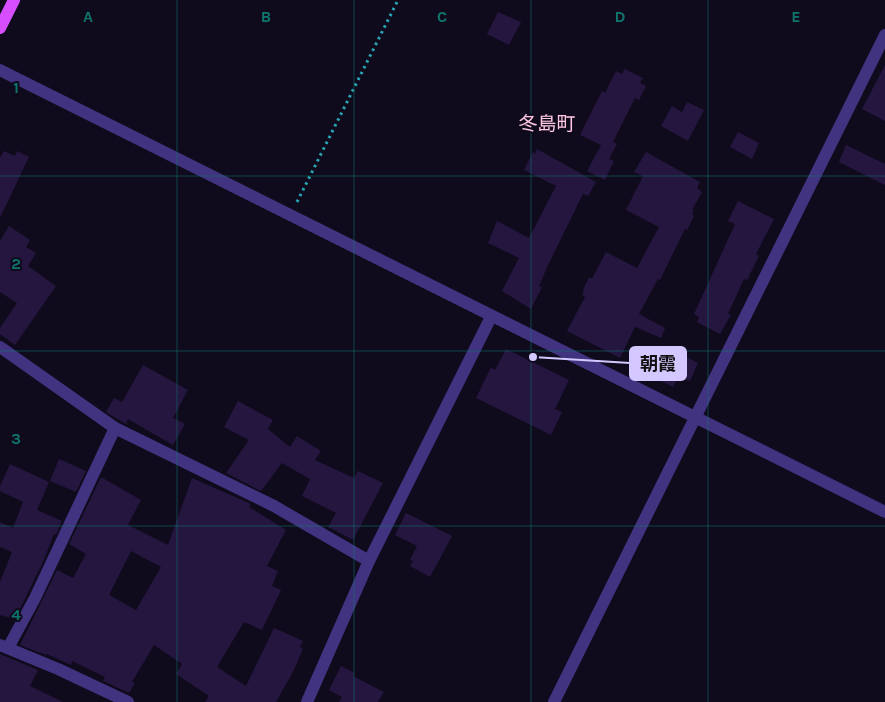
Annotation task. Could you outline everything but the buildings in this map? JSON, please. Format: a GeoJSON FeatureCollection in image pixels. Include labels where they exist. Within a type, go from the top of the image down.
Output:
{"type":"FeatureCollection","features":[{"type":"Feature","properties":{"kind":"main road"},"geometry":{"type":"LineString","coordinates":[[0,28],[14,0]]}},
{"type":"Feature","properties":{"kind":"street"},"geometry":{"type":"LineString","coordinates":[[554,702],[885,35]]}},
{"type":"Feature","properties":{"kind":"street"},"geometry":{"type":"LineString","coordinates":[[0,70],[491,317],[885,512]]}},
{"type":"Feature","properties":{"kind":"street"},"geometry":{"type":"LineString","coordinates":[[307,702],[369,561],[491,317]]}},
{"type":"Feature","properties":{"kind":"street"},"geometry":{"type":"LineString","coordinates":[[0,347],[115,428],[274,506],[369,561]]}},
{"type":"Feature","properties":{"kind":"street"},"geometry":{"type":"LineString","coordinates":[[115,428],[35,598],[4,646],[128,702]]}},
{"type":"Feature","properties":{"kind":"path"},"geometry":{"type":"LineString","coordinates":[[292,216],[398,0]]}},
{"type":"Feature","properties":{"kind":"place","name":"朝霞"},"geometry":{"type":"Point","coordinates":[533,357]}},
{"type":"Feature","properties":{"kind":"district","name":"冬島町"},"geometry":{"type":"Point","coordinates":[547,124]}}]}
